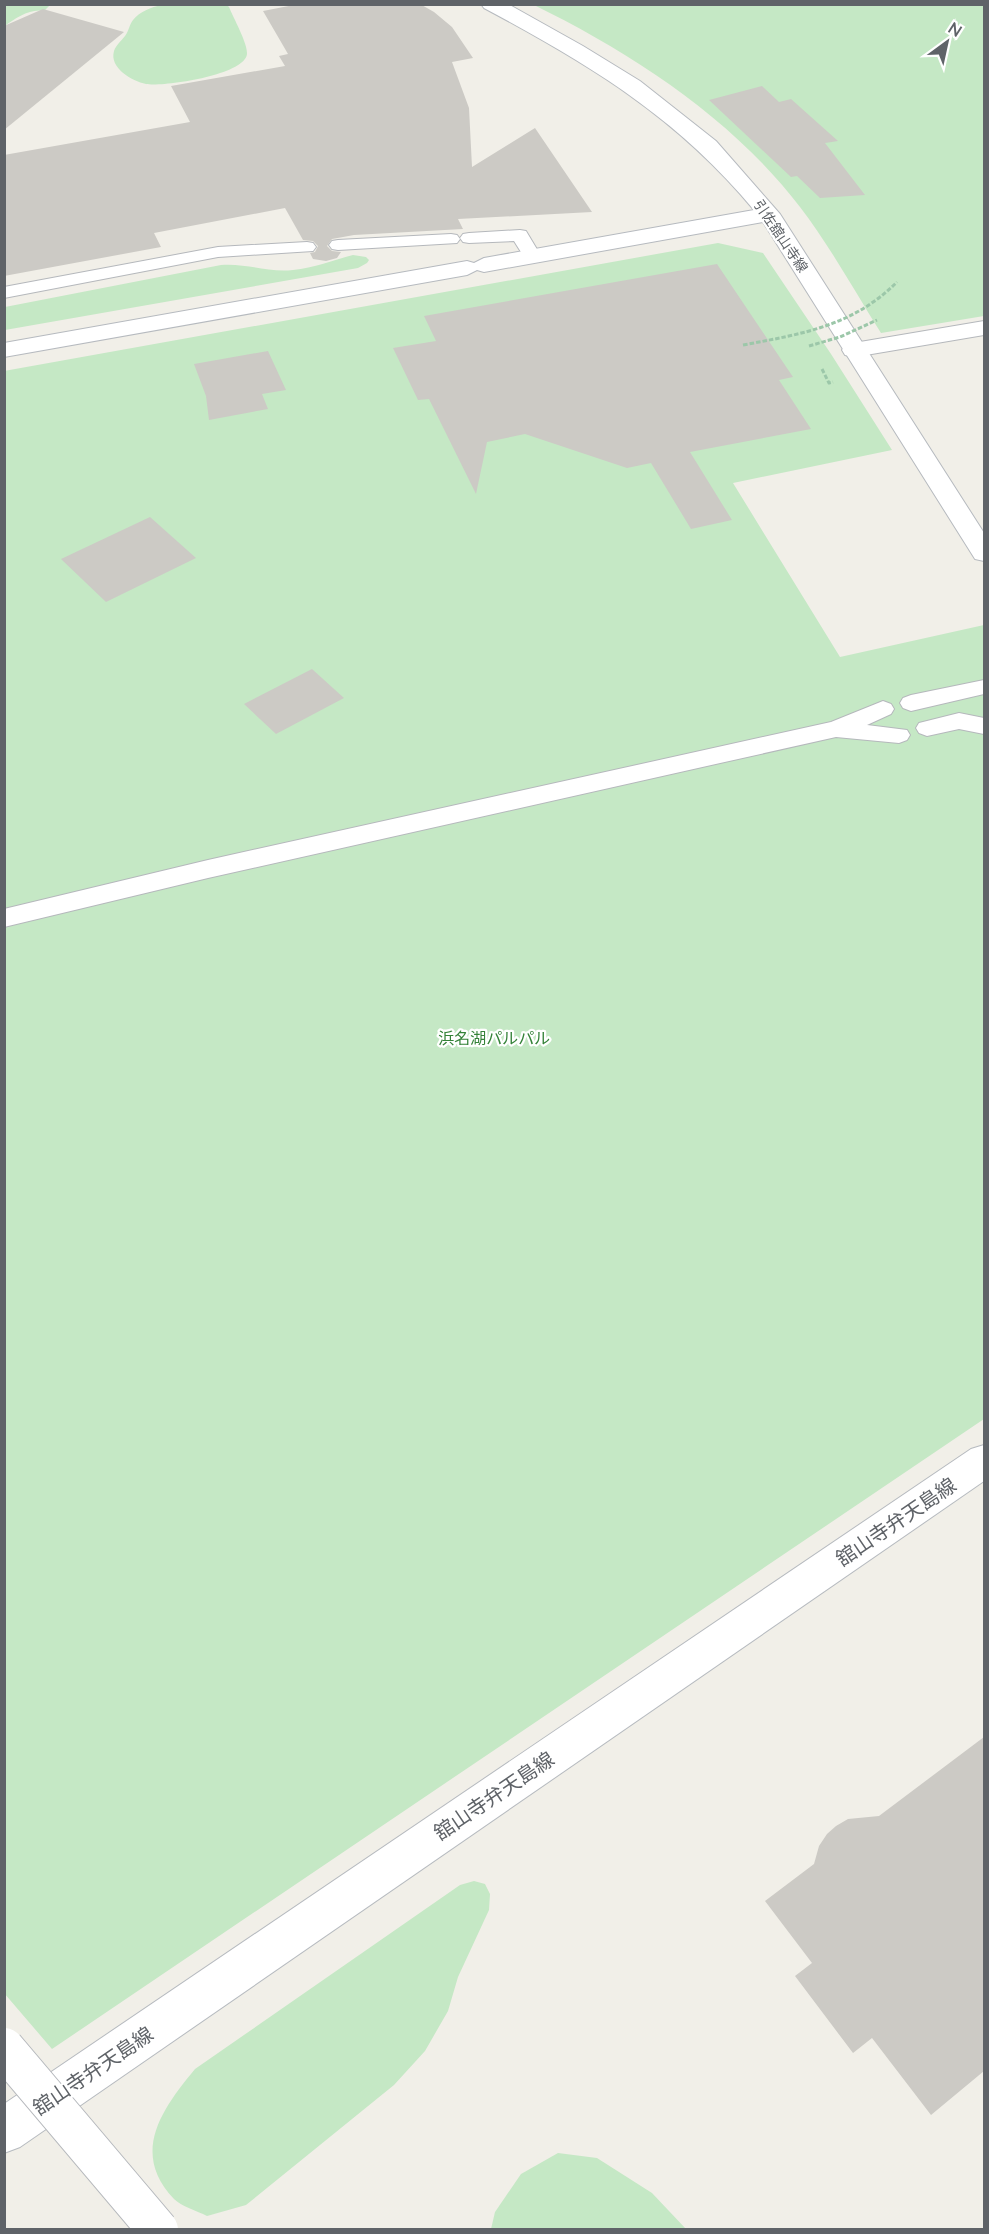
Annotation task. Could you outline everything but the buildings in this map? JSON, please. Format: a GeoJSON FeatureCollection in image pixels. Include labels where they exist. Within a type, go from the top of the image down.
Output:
{"type":"FeatureCollection","features":[{"type":"Feature","properties":{"kind":"main road","name":"引佐舘山寺線"},"geometry":{"type":"LineString","coordinates":[[491,4],[573,49],[664,110],[706,144],[740,178],[769,214],[984,553]]}},
{"type":"Feature","properties":{"kind":"main road"},"geometry":{"type":"LineString","coordinates":[[4,350],[769,214]]}},
{"type":"Feature","properties":{"kind":"main road"},"geometry":{"type":"LineString","coordinates":[[854,350],[984,328]]}},
{"type":"Feature","properties":{"kind":"main road","name":"舘山寺弁天島線"},"geometry":{"type":"LineString","coordinates":[[4,2132],[984,1461]]}},
{"type":"Feature","properties":{"kind":"main road"},"geometry":{"type":"LineString","coordinates":[[4,2048],[158,2229]]}},
{"type":"Feature","properties":{"kind":"lane"},"geometry":{"type":"LineString","coordinates":[[338,245],[520,235],[532,256]]}},
{"type":"Feature","properties":{"kind":"lane"},"geometry":{"type":"LineString","coordinates":[[4,293],[218,252],[307,247]]}},
{"type":"Feature","properties":{"kind":"lane"},"geometry":{"type":"LineString","coordinates":[[911,703],[984,687]]}},
{"type":"Feature","properties":{"kind":"lane"},"geometry":{"type":"LineString","coordinates":[[4,918],[208,869],[836,729],[883,709]]}},
{"type":"Feature","properties":{"kind":"lane"},"geometry":{"type":"LineString","coordinates":[[927,728],[959,721],[984,726]]}},
{"type":"Feature","properties":{"kind":"lane"},"geometry":{"type":"LineString","coordinates":[[836,729],[899,735]]}},
{"type":"Feature","properties":{"kind":"path"},"geometry":{"type":"LineString","coordinates":[[743,345],[811,331],[844,320],[871,305],[897,282]]}},
{"type":"Feature","properties":{"kind":"path"},"geometry":{"type":"LineString","coordinates":[[809,346],[849,333],[877,320]]}},
{"type":"Feature","properties":{"kind":"green space"},"geometry":{"type":"Polygon","coordinates":[[[226,4],[240,30],[247,50],[243,61],[219,74],[169,84],[146,84],[128,77],[115,63],[114,51],[136,17],[146,10],[161,5],[226,4]]]}},
{"type":"Feature","properties":{"kind":"green space"},"geometry":{"type":"Polygon","coordinates":[[[5,5],[50,5],[44,11],[29,12],[5,26],[5,5]]]}},
{"type":"Feature","properties":{"kind":"green space"},"geometry":{"type":"Polygon","coordinates":[[[534,5],[984,5],[984,316],[881,333],[811,222],[773,175],[744,145],[679,91],[644,67],[607,44],[534,5]]]}},
{"type":"Feature","properties":{"kind":"green space","name":"浜名湖パルパル"},"geometry":{"type":"Polygon","coordinates":[[[718,243],[763,253],[892,450],[733,483],[840,657],[984,625],[984,1419],[52,2049],[4,1993],[4,371],[718,243]]]}},
{"type":"Feature","properties":{"kind":"green space"},"geometry":{"type":"Polygon","coordinates":[[[353,255],[366,257],[369,260],[358,268],[5,330],[5,307],[221,265],[240,265],[284,271],[316,266],[353,255]]]}},
{"type":"Feature","properties":{"kind":"green space"},"geometry":{"type":"Polygon","coordinates":[[[474,1881],[485,1884],[490,1894],[489,1910],[458,1977],[448,2011],[425,2051],[394,2085],[246,2205],[207,2216],[177,2202],[161,2182],[154,2165],[153,2148],[162,2116],[195,2069],[460,1885],[474,1881]]]}},
{"type":"Feature","properties":{"kind":"green space"},"geometry":{"type":"Polygon","coordinates":[[[558,2153],[597,2158],[652,2193],[686,2229],[491,2229],[495,2212],[521,2174],[558,2153]]]}}]}
